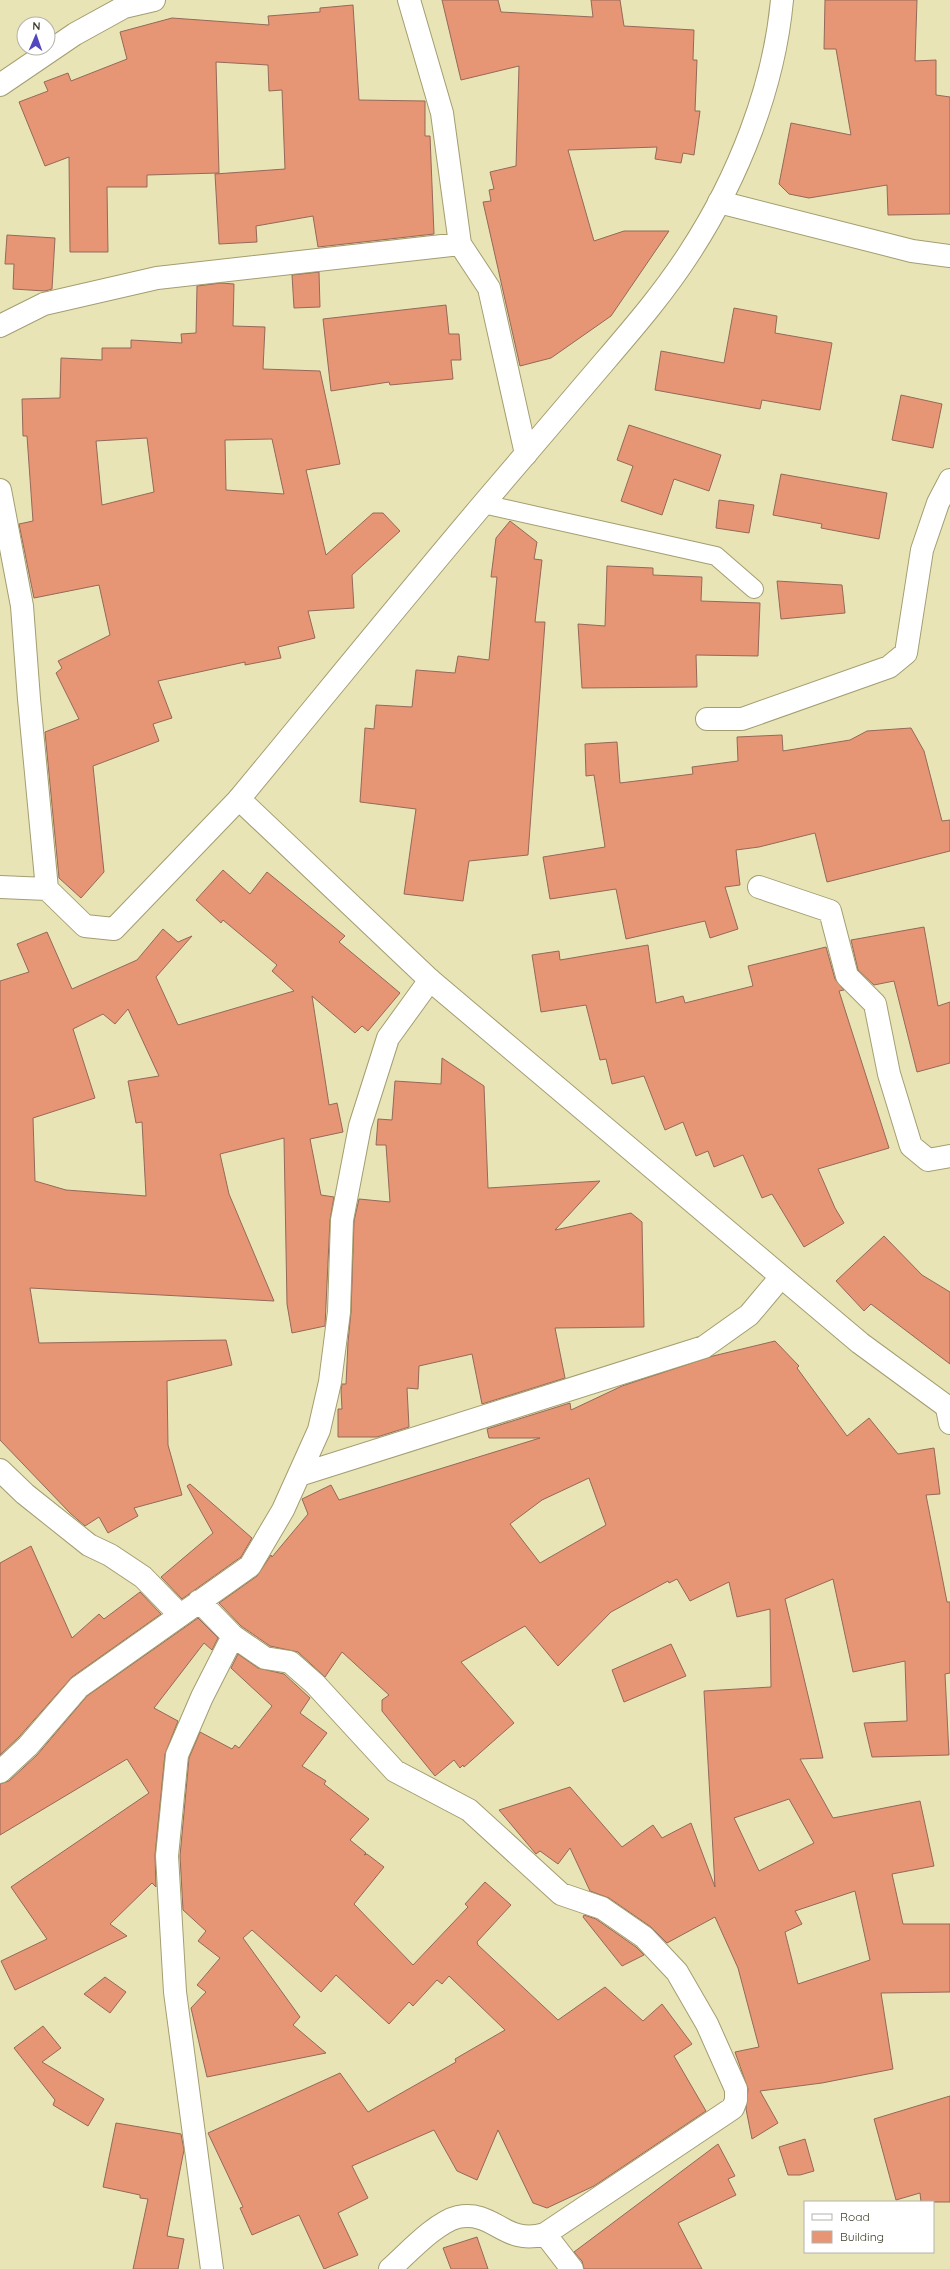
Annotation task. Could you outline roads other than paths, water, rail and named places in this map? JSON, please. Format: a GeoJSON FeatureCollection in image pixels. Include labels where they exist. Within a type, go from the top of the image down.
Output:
{"type":"FeatureCollection","features":[{"type":"Feature","properties":{"kind":"street"},"geometry":{"type":"LineString","coordinates":[[0,85],[75,34],[124,7],[154,0]]}},
{"type":"Feature","properties":{"kind":"street"},"geometry":{"type":"LineString","coordinates":[[409,0],[442,113],[460,244],[489,288],[526,454]]}},
{"type":"Feature","properties":{"kind":"street"},"geometry":{"type":"LineString","coordinates":[[0,490],[22,606],[28,691],[47,889],[85,926],[114,929],[239,799],[483,504],[656,301],[690,252],[719,202],[744,147],[763,97],[780,18],[782,0]]}},
{"type":"Feature","properties":{"kind":"street"},"geometry":{"type":"LineString","coordinates":[[719,202],[912,251],[950,256]]}},
{"type":"Feature","properties":{"kind":"street"},"geometry":{"type":"LineString","coordinates":[[0,326],[44,304],[157,278],[460,244]]}},
{"type":"Feature","properties":{"kind":"street"},"geometry":{"type":"LineString","coordinates":[[707,719],[742,719],[889,667],[906,653],[922,550],[938,503],[950,480]]}},
{"type":"Feature","properties":{"kind":"street"},"geometry":{"type":"LineString","coordinates":[[239,799],[430,980],[860,1343],[949,1413]]}},
{"type":"Feature","properties":{"kind":"street"},"geometry":{"type":"LineString","coordinates":[[0,887],[47,889]]}},
{"type":"Feature","properties":{"kind":"street"},"geometry":{"type":"LineString","coordinates":[[758,887],[830,911],[847,976],[875,1004],[889,1074],[911,1146],[928,1160],[950,1156]]}},
{"type":"Feature","properties":{"kind":"street"},"geometry":{"type":"LineString","coordinates":[[0,1772],[28,1746],[79,1687],[179,1614],[250,1566],[283,1510],[319,1430],[330,1382],[339,1312],[342,1220],[360,1126],[388,1038],[430,980]]}},
{"type":"Feature","properties":{"kind":"street"},"geometry":{"type":"LineString","coordinates":[[299,1475],[704,1347],[749,1315],[782,1277]]}},
{"type":"Feature","properties":{"kind":"street"},"geometry":{"type":"LineString","coordinates":[[0,1470],[25,1494],[89,1545],[110,1555],[143,1577],[179,1614]]}},
{"type":"Feature","properties":{"kind":"street"},"geometry":{"type":"LineString","coordinates":[[199,1601],[233,1636],[265,1658],[290,1662],[315,1684],[395,1771],[469,1810],[560,1894],[602,1908],[644,1937],[677,1972],[707,2024],[736,2089],[736,2100],[733,2108],[545,2234],[531,2238],[514,2235],[486,2219],[472,2216],[457,2217],[442,2224],[390,2269]]}},
{"type":"Feature","properties":{"kind":"street"},"geometry":{"type":"LineString","coordinates":[[212,2269],[175,1992],[167,1856],[177,1755],[202,1697],[233,1636]]}},
{"type":"Feature","properties":{"kind":"street"},"geometry":{"type":"LineString","coordinates":[[545,2234],[572,2269]]}},
{"type":"Feature","properties":{"kind":"lane"},"geometry":{"type":"LineString","coordinates":[[483,504],[716,556],[754,589]]}}]}
